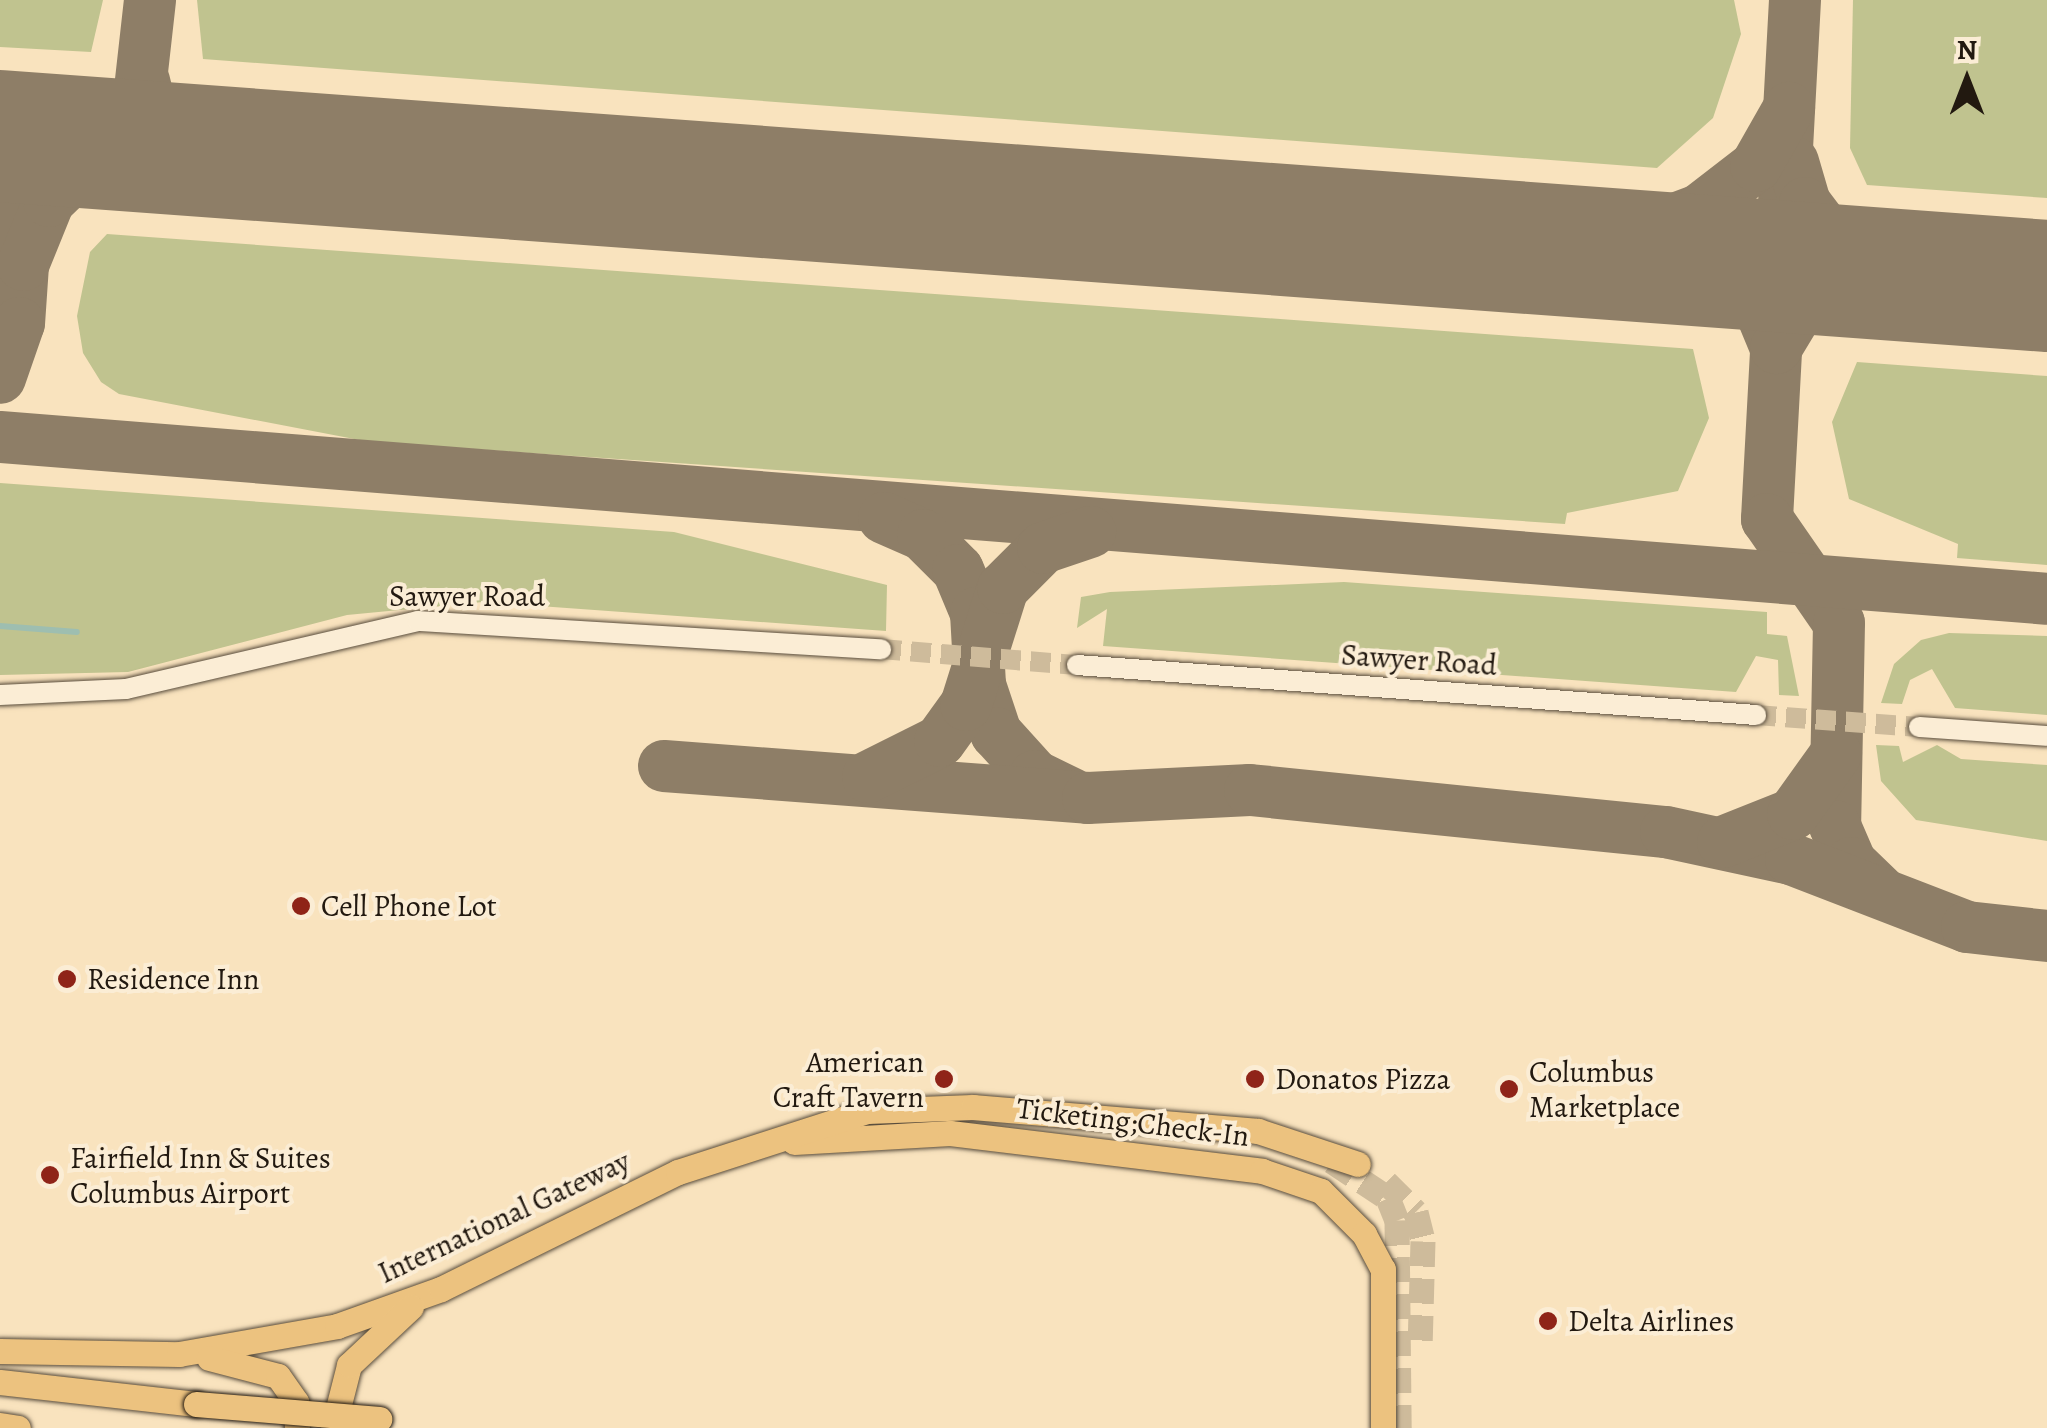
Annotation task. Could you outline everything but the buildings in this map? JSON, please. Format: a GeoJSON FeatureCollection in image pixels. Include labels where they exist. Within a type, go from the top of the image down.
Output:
{"type":"FeatureCollection","features":[{"type":"Feature","properties":{"kind":"main road"},"geometry":{"type":"LineString","coordinates":[[678,1172],[830,1118],[922,1108],[1258,1131],[1358,1164]]}},
{"type":"Feature","properties":{"kind":"main road","name":"Ticketing;Check-In"},"geometry":{"type":"LineString","coordinates":[[678,1172],[800,1141],[950,1132],[1283,1176],[1321,1192],[1354,1222],[1387,1286],[1383,1428]]}},
{"type":"Feature","properties":{"kind":"main road","name":"International Gateway"},"geometry":{"type":"LineString","coordinates":[[0,1351],[179,1354],[337,1326],[441,1289],[678,1172]]}},
{"type":"Feature","properties":{"kind":"main road"},"geometry":{"type":"LineString","coordinates":[[333,1428],[356,1356],[441,1289]]}},
{"type":"Feature","properties":{"kind":"main road"},"geometry":{"type":"LineString","coordinates":[[179,1354],[278,1376],[296,1402],[297,1428]]}},
{"type":"Feature","properties":{"kind":"main road"},"geometry":{"type":"LineString","coordinates":[[0,1382],[378,1419]]}},
{"type":"Feature","properties":{"kind":"main road"},"geometry":{"type":"LineString","coordinates":[[0,1426],[18,1428]]}},
{"type":"Feature","properties":{"kind":"street","name":"Sawyer Road"},"geometry":{"type":"LineString","coordinates":[[0,695],[126,689],[418,621],[881,649]]}},
{"type":"Feature","properties":{"kind":"street","name":"Sawyer Road"},"geometry":{"type":"LineString","coordinates":[[1077,665],[1756,715]]}},
{"type":"Feature","properties":{"kind":"street"},"geometry":{"type":"LineString","coordinates":[[1919,727],[2047,736]]}},
{"type":"Feature","properties":{"kind":"green space"},"geometry":{"type":"Polygon","coordinates":[[[0,0],[103,0],[91,52],[0,47],[0,0]]]}},
{"type":"Feature","properties":{"kind":"green space"},"geometry":{"type":"Polygon","coordinates":[[[197,0],[1734,0],[1741,34],[1713,118],[1657,168],[203,59],[197,0]]]}},
{"type":"Feature","properties":{"kind":"green space"},"geometry":{"type":"Polygon","coordinates":[[[1853,0],[2047,0],[2047,198],[1867,185],[1850,148],[1853,0]]]}},
{"type":"Feature","properties":{"kind":"green space"},"geometry":{"type":"Polygon","coordinates":[[[107,234],[1693,349],[1709,418],[1678,491],[1567,513],[1565,524],[370,442],[119,394],[101,382],[83,353],[77,316],[90,252],[107,234]]]}},
{"type":"Feature","properties":{"kind":"green space"},"geometry":{"type":"Polygon","coordinates":[[[1857,362],[2047,376],[2047,565],[1957,558],[1958,544],[1849,499],[1832,422],[1857,362]]]}},
{"type":"Feature","properties":{"kind":"green space"},"geometry":{"type":"Polygon","coordinates":[[[0,483],[674,532],[887,585],[886,631],[483,602],[347,615],[128,672],[0,675],[0,483]]]}},
{"type":"Feature","properties":{"kind":"green space"},"geometry":{"type":"Polygon","coordinates":[[[1344,582],[1767,612],[1767,634],[1787,636],[1799,696],[1779,695],[1778,660],[1756,656],[1736,692],[1103,646],[1107,609],[1077,628],[1081,597],[1110,592],[1344,582]]]}},
{"type":"Feature","properties":{"kind":"green space"},"geometry":{"type":"Polygon","coordinates":[[[1949,633],[2047,636],[2047,715],[1955,708],[1932,669],[1910,680],[1902,704],[1881,703],[1894,664],[1921,640],[1949,633]]]}},
{"type":"Feature","properties":{"kind":"green space"},"geometry":{"type":"Polygon","coordinates":[[[1876,745],[1899,746],[1903,762],[1937,745],[1961,759],[2047,765],[2047,841],[1916,820],[1881,781],[1876,745]]]}},
{"type":"Feature","properties":{"kind":"waterway"},"geometry":{"type":"LineString","coordinates":[[0,626],[77,632]]}},
{"type":"Feature","properties":{"kind":"taxiway"},"geometry":{"type":"LineString","coordinates":[[23,265],[49,201],[137,116],[150,0]]}},
{"type":"Feature","properties":{"kind":"taxiway"},"geometry":{"type":"LineString","coordinates":[[1795,0],[1767,519],[1839,623],[1835,826],[1851,863],[1880,891]]}},
{"type":"Feature","properties":{"kind":"taxiway"},"geometry":{"type":"LineString","coordinates":[[144,81],[156,130],[201,151]]}},
{"type":"Feature","properties":{"kind":"taxiway"},"geometry":{"type":"LineString","coordinates":[[1540,249],[1629,236],[1699,210],[1756,166],[1789,108]]}},
{"type":"Feature","properties":{"kind":"taxiway"},"geometry":{"type":"LineString","coordinates":[[1793,162],[1805,203],[1833,240],[1904,276]]}},
{"type":"Feature","properties":{"kind":"taxiway"},"geometry":{"type":"LineString","coordinates":[[0,185],[23,265],[19,323],[0,378]]}},
{"type":"Feature","properties":{"kind":"taxiway"},"geometry":{"type":"LineString","coordinates":[[1689,260],[1752,290],[1776,348]]}},
{"type":"Feature","properties":{"kind":"taxiway"},"geometry":{"type":"LineString","coordinates":[[1776,348],[1805,300],[1865,273]]}},
{"type":"Feature","properties":{"kind":"taxiway"},"geometry":{"type":"LineString","coordinates":[[0,437],[2047,599]]}},
{"type":"Feature","properties":{"kind":"taxiway"},"geometry":{"type":"LineString","coordinates":[[884,518],[923,535],[958,570],[976,613],[980,685],[996,733],[1035,776],[1072,794]]}},
{"type":"Feature","properties":{"kind":"taxiway"},"geometry":{"type":"LineString","coordinates":[[868,777],[940,741],[966,705],[1003,588],[1043,548],[1090,532]]}},
{"type":"Feature","properties":{"kind":"taxiway"},"geometry":{"type":"LineString","coordinates":[[1723,842],[1793,814],[1836,754]]}},
{"type":"Feature","properties":{"kind":"taxiway"},"geometry":{"type":"LineString","coordinates":[[664,766],[1088,798],[1250,790],[1666,832],[1791,859],[1967,927],[2047,936]]}},
{"type":"Feature","properties":{"kind":"runway"},"geometry":{"type":"LineString","coordinates":[[0,136],[2047,286]]}},
{"type":"Feature","properties":{"kind":"tunnel"},"geometry":{"type":"LineString","coordinates":[[881,649],[1077,665]]}},
{"type":"Feature","properties":{"kind":"tunnel"},"geometry":{"type":"LineString","coordinates":[[1756,715],[1919,727]]}},
{"type":"Feature","properties":{"kind":"tunnel"},"geometry":{"type":"LineString","coordinates":[[1332,1161],[1388,1198],[1397,1220],[1399,1428]]}},
{"type":"Feature","properties":{"kind":"tunnel"},"geometry":{"type":"LineString","coordinates":[[1386,1182],[1416,1212],[1423,1241],[1420,1348]]}},
{"type":"Feature","properties":{"kind":"place","name":"Cell Phone Lot"},"geometry":{"type":"Point","coordinates":[301,906]}},
{"type":"Feature","properties":{"kind":"place","name":"Residence Inn"},"geometry":{"type":"Point","coordinates":[67,979]}},
{"type":"Feature","properties":{"kind":"place","name":"American Craft Tavern"},"geometry":{"type":"Point","coordinates":[944,1079]}},
{"type":"Feature","properties":{"kind":"place","name":"Donatos Pizza"},"geometry":{"type":"Point","coordinates":[1255,1079]}},
{"type":"Feature","properties":{"kind":"place","name":"Columbus Marketplace"},"geometry":{"type":"Point","coordinates":[1509,1089]}},
{"type":"Feature","properties":{"kind":"place","name":"Fairfield Inn & Suites Columbus Airport"},"geometry":{"type":"Point","coordinates":[50,1175]}},
{"type":"Feature","properties":{"kind":"place","name":"Delta Airlines"},"geometry":{"type":"Point","coordinates":[1548,1321]}}]}
